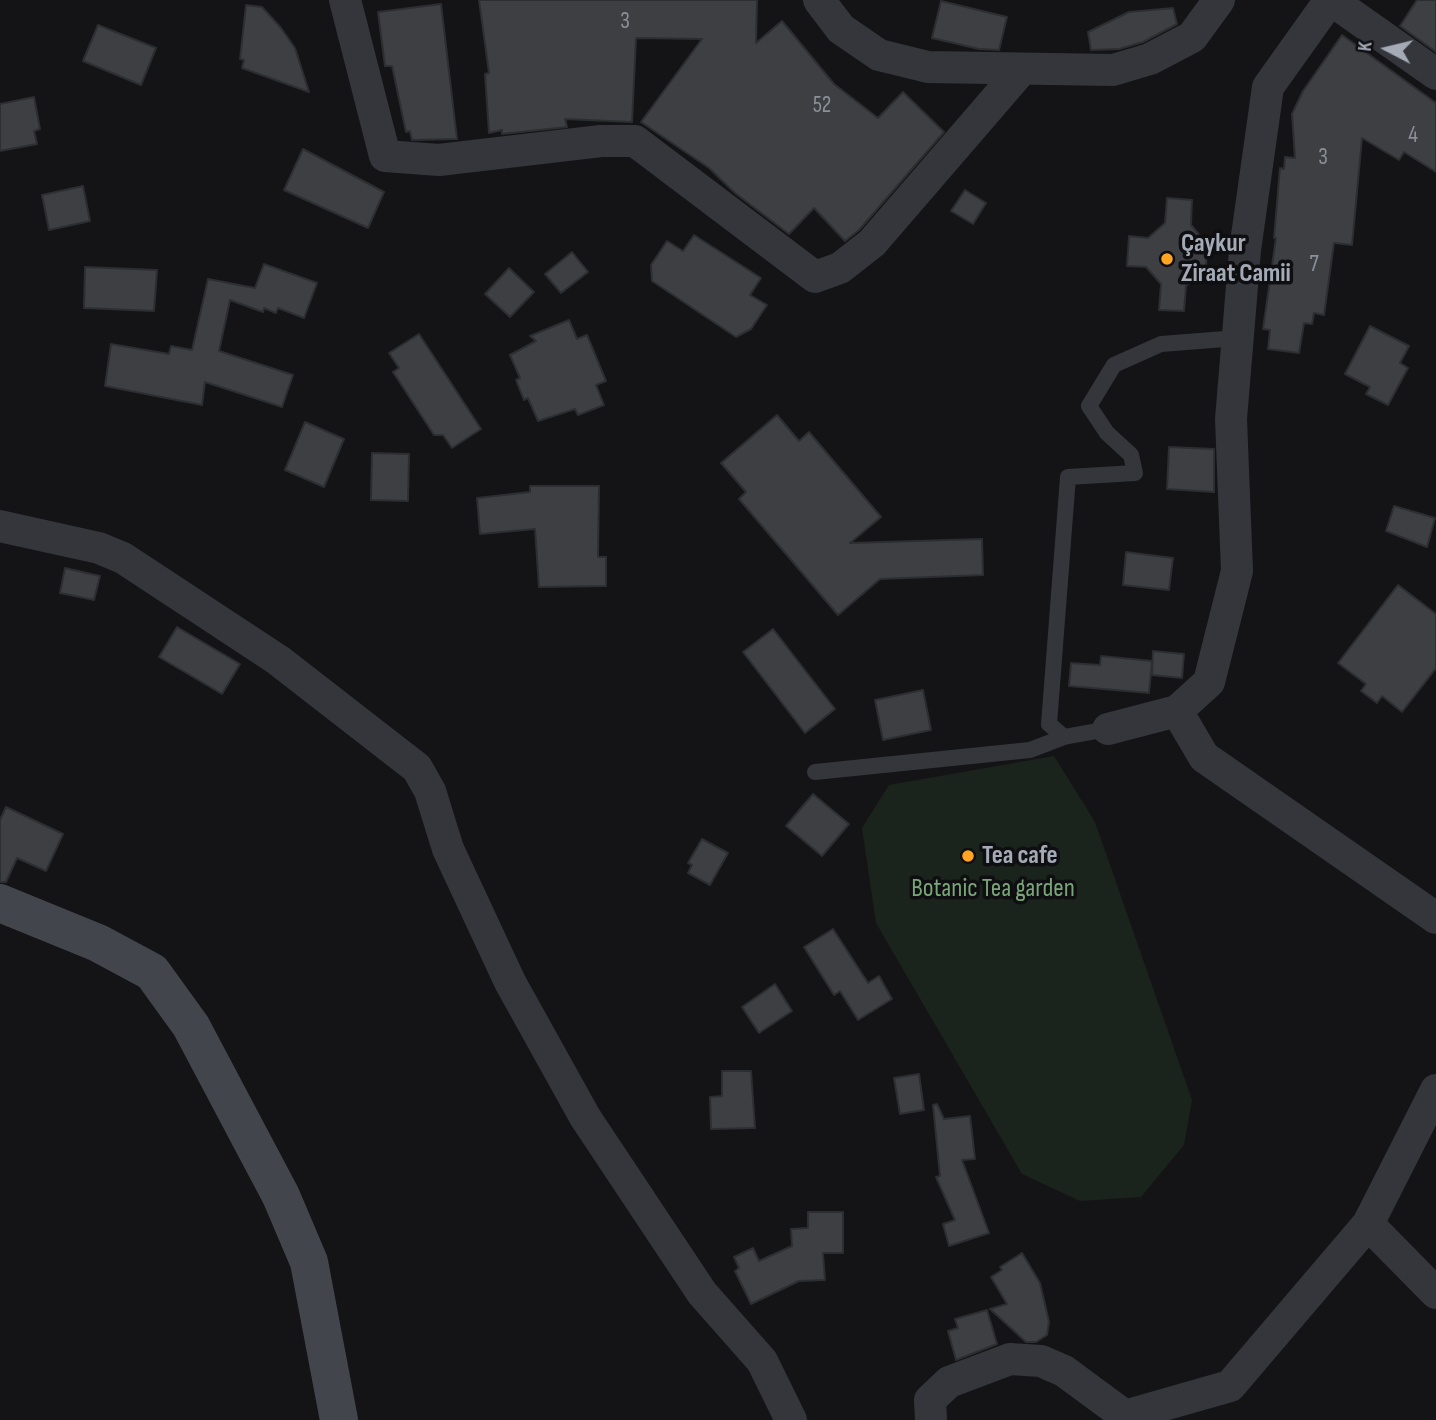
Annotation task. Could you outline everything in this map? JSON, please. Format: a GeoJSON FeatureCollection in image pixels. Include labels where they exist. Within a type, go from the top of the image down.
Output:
{"type":"FeatureCollection","features":[{"type":"Feature","properties":{"kind":"street"},"geometry":{"type":"LineString","coordinates":[[345,0],[385,156],[439,160],[601,141],[635,141],[815,277],[840,268],[872,243],[1022,69]]}},
{"type":"Feature","properties":{"kind":"street"},"geometry":{"type":"LineString","coordinates":[[819,0],[841,29],[879,55],[928,67],[1113,70],[1150,59],[1192,37],[1219,0]]}},
{"type":"Feature","properties":{"kind":"street"},"geometry":{"type":"LineString","coordinates":[[1108,729],[1177,711],[1209,682],[1237,570],[1231,419],[1245,250],[1268,88],[1331,0],[1436,74]]}},
{"type":"Feature","properties":{"kind":"street"},"geometry":{"type":"LineString","coordinates":[[0,526],[99,548],[123,558],[278,660],[417,768],[430,791],[448,849],[510,982],[585,1117],[702,1293],[762,1361],[791,1420]]}},
{"type":"Feature","properties":{"kind":"street"},"geometry":{"type":"LineString","coordinates":[[1177,711],[1204,757],[1436,918]]}},
{"type":"Feature","properties":{"kind":"street"},"geometry":{"type":"LineString","coordinates":[[0,903],[98,943],[152,972],[191,1026],[281,1196],[309,1262],[339,1420]]}},
{"type":"Feature","properties":{"kind":"street"},"geometry":{"type":"LineString","coordinates":[[931,1420],[930,1399],[949,1382],[1010,1359],[1041,1361],[1064,1371],[1125,1416],[1230,1386],[1368,1224],[1436,1090]]}},
{"type":"Feature","properties":{"kind":"street"},"geometry":{"type":"LineString","coordinates":[[1368,1224],[1436,1293]]}},
{"type":"Feature","properties":{"kind":"lane"},"geometry":{"type":"LineString","coordinates":[[1064,737],[1049,724],[1068,477],[1135,473],[1131,455],[1107,433],[1089,406],[1114,365],[1161,344],[1238,338]]}},
{"type":"Feature","properties":{"kind":"lane"},"geometry":{"type":"LineString","coordinates":[[815,772],[1030,750],[1064,737],[1108,729]]}},
{"type":"Feature","properties":{"kind":"green space","name":"Botanic Tea garden"},"geometry":{"type":"Polygon","coordinates":[[[1054,756],[1095,822],[1192,1100],[1184,1145],[1141,1197],[1080,1201],[1022,1174],[876,923],[862,828],[889,785],[1054,756]]]}},
{"type":"Feature","properties":{"kind":"building"},"geometry":{"type":"Polygon","coordinates":[[[479,0],[757,0],[756,43],[782,21],[834,84],[878,118],[903,92],[944,132],[859,230],[845,241],[814,208],[789,234],[735,193],[709,168],[641,122],[702,39],[636,38],[632,122],[565,119],[567,127],[489,133],[485,74],[489,73],[479,0]]]}},
{"type":"Feature","properties":{"kind":"building"},"geometry":{"type":"Polygon","coordinates":[[[1417,0],[1436,0],[1436,52],[1400,26],[1417,0]]]}},
{"type":"Feature","properties":{"kind":"building"},"geometry":{"type":"Polygon","coordinates":[[[941,1],[1007,17],[999,50],[979,49],[932,38],[941,1]]]}},
{"type":"Feature","properties":{"kind":"building"},"geometry":{"type":"Polygon","coordinates":[[[441,4],[457,139],[412,140],[410,131],[406,132],[392,66],[385,66],[378,12],[441,4]]]}},
{"type":"Feature","properties":{"kind":"building"},"geometry":{"type":"Polygon","coordinates":[[[246,5],[262,7],[281,28],[295,48],[309,92],[242,68],[244,60],[240,59],[246,5]]]}},
{"type":"Feature","properties":{"kind":"building"},"geometry":{"type":"Polygon","coordinates":[[[1173,8],[1177,24],[1143,42],[1119,49],[1091,50],[1088,32],[1129,12],[1173,8]]]}},
{"type":"Feature","properties":{"kind":"building"},"geometry":{"type":"Polygon","coordinates":[[[98,25],[156,48],[141,85],[83,61],[98,25]]]}},
{"type":"Feature","properties":{"kind":"building"},"geometry":{"type":"Polygon","coordinates":[[[1342,35],[1436,103],[1436,172],[1404,152],[1399,160],[1362,138],[1352,245],[1334,243],[1324,315],[1314,313],[1312,324],[1304,323],[1299,353],[1268,349],[1270,330],[1263,329],[1276,238],[1280,168],[1284,169],[1285,157],[1295,158],[1292,114],[1303,91],[1342,35]]]}},
{"type":"Feature","properties":{"kind":"building"},"geometry":{"type":"Polygon","coordinates":[[[34,97],[40,129],[34,131],[37,144],[0,151],[0,104],[34,97]]]}},
{"type":"Feature","properties":{"kind":"building"},"geometry":{"type":"Polygon","coordinates":[[[303,149],[384,192],[368,228],[284,190],[303,149]]]}},
{"type":"Feature","properties":{"kind":"building"},"geometry":{"type":"Polygon","coordinates":[[[83,186],[90,221],[49,230],[42,195],[83,186]]]}},
{"type":"Feature","properties":{"kind":"building"},"geometry":{"type":"Polygon","coordinates":[[[965,190],[986,203],[973,224],[951,211],[965,190]]]}},
{"type":"Feature","properties":{"kind":"building","name":"Çaykur Ziraat Camii"},"geometry":{"type":"Polygon","coordinates":[[[1167,198],[1192,200],[1191,225],[1207,244],[1206,270],[1186,286],[1184,311],[1159,310],[1161,284],[1146,267],[1127,266],[1129,236],[1148,238],[1165,223],[1167,198]]]}},
{"type":"Feature","properties":{"kind":"building"},"geometry":{"type":"Polygon","coordinates":[[[694,235],[761,278],[750,295],[767,305],[751,329],[736,337],[652,281],[651,265],[667,241],[683,251],[694,235]]]}},
{"type":"Feature","properties":{"kind":"building"},"geometry":{"type":"Polygon","coordinates":[[[572,252],[588,272],[561,293],[545,274],[572,252]]]}},
{"type":"Feature","properties":{"kind":"building"},"geometry":{"type":"Polygon","coordinates":[[[264,264],[317,283],[304,318],[278,308],[276,313],[264,308],[263,312],[230,300],[219,351],[293,375],[282,407],[205,382],[202,405],[105,386],[111,344],[169,354],[171,346],[192,350],[208,279],[255,288],[264,264]]]}},
{"type":"Feature","properties":{"kind":"building"},"geometry":{"type":"Polygon","coordinates":[[[85,267],[157,270],[154,311],[84,308],[85,267]]]}},
{"type":"Feature","properties":{"kind":"building"},"geometry":{"type":"Polygon","coordinates":[[[509,268],[534,292],[510,317],[485,294],[509,268]]]}},
{"type":"Feature","properties":{"kind":"building"},"geometry":{"type":"Polygon","coordinates":[[[569,320],[577,339],[587,335],[606,381],[596,385],[604,405],[578,415],[575,409],[538,421],[528,398],[524,400],[516,380],[520,378],[510,355],[536,341],[530,336],[569,320]]]}},
{"type":"Feature","properties":{"kind":"building"},"geometry":{"type":"Polygon","coordinates":[[[1370,326],[1409,346],[1400,363],[1408,368],[1388,405],[1366,394],[1370,387],[1345,374],[1370,326]]]}},
{"type":"Feature","properties":{"kind":"building"},"geometry":{"type":"Polygon","coordinates":[[[419,334],[481,429],[452,448],[443,435],[434,435],[393,372],[399,368],[389,353],[419,334]]]}},
{"type":"Feature","properties":{"kind":"building"},"geometry":{"type":"Polygon","coordinates":[[[777,415],[799,441],[809,432],[881,517],[850,543],[982,539],[983,575],[880,579],[838,615],[739,499],[746,492],[721,463],[777,415]]]}},
{"type":"Feature","properties":{"kind":"building"},"geometry":{"type":"Polygon","coordinates":[[[305,422],[344,439],[324,487],[285,470],[305,422]]]}},
{"type":"Feature","properties":{"kind":"building"},"geometry":{"type":"Polygon","coordinates":[[[1169,447],[1214,449],[1214,492],[1167,489],[1169,447]]]}},
{"type":"Feature","properties":{"kind":"building"},"geometry":{"type":"Polygon","coordinates":[[[372,453],[409,454],[408,501],[371,500],[372,453]]]}},
{"type":"Feature","properties":{"kind":"building"},"geometry":{"type":"Polygon","coordinates":[[[530,486],[599,486],[598,557],[606,557],[606,586],[539,587],[535,529],[480,534],[477,498],[530,492],[530,486]]]}},
{"type":"Feature","properties":{"kind":"building"},"geometry":{"type":"Polygon","coordinates":[[[1394,506],[1435,518],[1427,547],[1386,531],[1394,506]]]}},
{"type":"Feature","properties":{"kind":"building"},"geometry":{"type":"Polygon","coordinates":[[[1126,552],[1173,558],[1169,590],[1123,585],[1126,552]]]}},
{"type":"Feature","properties":{"kind":"building"},"geometry":{"type":"Polygon","coordinates":[[[65,568],[100,576],[94,600],[60,593],[65,568]]]}},
{"type":"Feature","properties":{"kind":"building"},"geometry":{"type":"Polygon","coordinates":[[[1398,585],[1436,614],[1436,668],[1402,712],[1382,696],[1377,703],[1361,691],[1366,684],[1338,663],[1398,585]]]}},
{"type":"Feature","properties":{"kind":"building"},"geometry":{"type":"Polygon","coordinates":[[[177,627],[240,664],[222,694],[159,657],[177,627]]]}},
{"type":"Feature","properties":{"kind":"building"},"geometry":{"type":"Polygon","coordinates":[[[773,629],[835,709],[805,733],[743,652],[773,629]]]}},
{"type":"Feature","properties":{"kind":"building"},"geometry":{"type":"Polygon","coordinates":[[[1153,651],[1184,654],[1182,678],[1152,675],[1153,651]]]}},
{"type":"Feature","properties":{"kind":"building"},"geometry":{"type":"Polygon","coordinates":[[[1101,656],[1152,661],[1149,693],[1069,686],[1071,663],[1100,665],[1101,656]]]}},
{"type":"Feature","properties":{"kind":"building"},"geometry":{"type":"Polygon","coordinates":[[[923,690],[931,730],[883,740],[875,700],[923,690]]]}},
{"type":"Feature","properties":{"kind":"building"},"geometry":{"type":"Polygon","coordinates":[[[813,794],[849,824],[822,856],[786,826],[813,794]]]}},
{"type":"Feature","properties":{"kind":"building"},"geometry":{"type":"Polygon","coordinates":[[[6,807],[63,834],[46,871],[17,858],[6,882],[0,882],[0,820],[6,807]]]}},
{"type":"Feature","properties":{"kind":"building"},"geometry":{"type":"Polygon","coordinates":[[[702,839],[728,853],[710,885],[688,873],[692,865],[688,863],[702,839]]]}},
{"type":"Feature","properties":{"kind":"building"},"geometry":{"type":"Polygon","coordinates":[[[833,929],[868,983],[879,976],[892,999],[858,1020],[840,991],[834,995],[804,947],[833,929]]]}},
{"type":"Feature","properties":{"kind":"building"},"geometry":{"type":"Polygon","coordinates":[[[775,984],[792,1011],[759,1033],[742,1007],[775,984]]]}},
{"type":"Feature","properties":{"kind":"building"},"geometry":{"type":"Polygon","coordinates":[[[722,1071],[751,1071],[755,1128],[711,1129],[710,1097],[722,1096],[722,1071]]]}},
{"type":"Feature","properties":{"kind":"building"},"geometry":{"type":"Polygon","coordinates":[[[919,1074],[924,1110],[900,1114],[894,1078],[919,1074]]]}},
{"type":"Feature","properties":{"kind":"building"},"geometry":{"type":"Polygon","coordinates":[[[937,1104],[944,1119],[970,1116],[975,1159],[962,1160],[989,1233],[949,1246],[943,1224],[955,1220],[936,1177],[940,1176],[933,1105],[937,1104]]]}},
{"type":"Feature","properties":{"kind":"building"},"geometry":{"type":"Polygon","coordinates":[[[808,1212],[843,1212],[843,1253],[823,1253],[825,1280],[799,1281],[751,1304],[735,1271],[739,1268],[734,1257],[753,1248],[759,1261],[792,1246],[791,1229],[808,1228],[808,1212]]]}},
{"type":"Feature","properties":{"kind":"building"},"geometry":{"type":"Polygon","coordinates":[[[1022,1253],[1040,1283],[1049,1322],[1047,1335],[1036,1342],[1026,1342],[990,1309],[1007,1304],[991,1277],[1002,1270],[1000,1267],[1022,1253]]]}},
{"type":"Feature","properties":{"kind":"building"},"geometry":{"type":"Polygon","coordinates":[[[987,1310],[997,1344],[956,1360],[948,1331],[958,1328],[955,1319],[987,1310]]]}},
{"type":"Feature","properties":{"kind":"place","name":"Çaykur Ziraat Camii"},"geometry":{"type":"Point","coordinates":[1167,259]}},
{"type":"Feature","properties":{"kind":"place","name":"Tea cafe"},"geometry":{"type":"Point","coordinates":[968,856]}}]}
